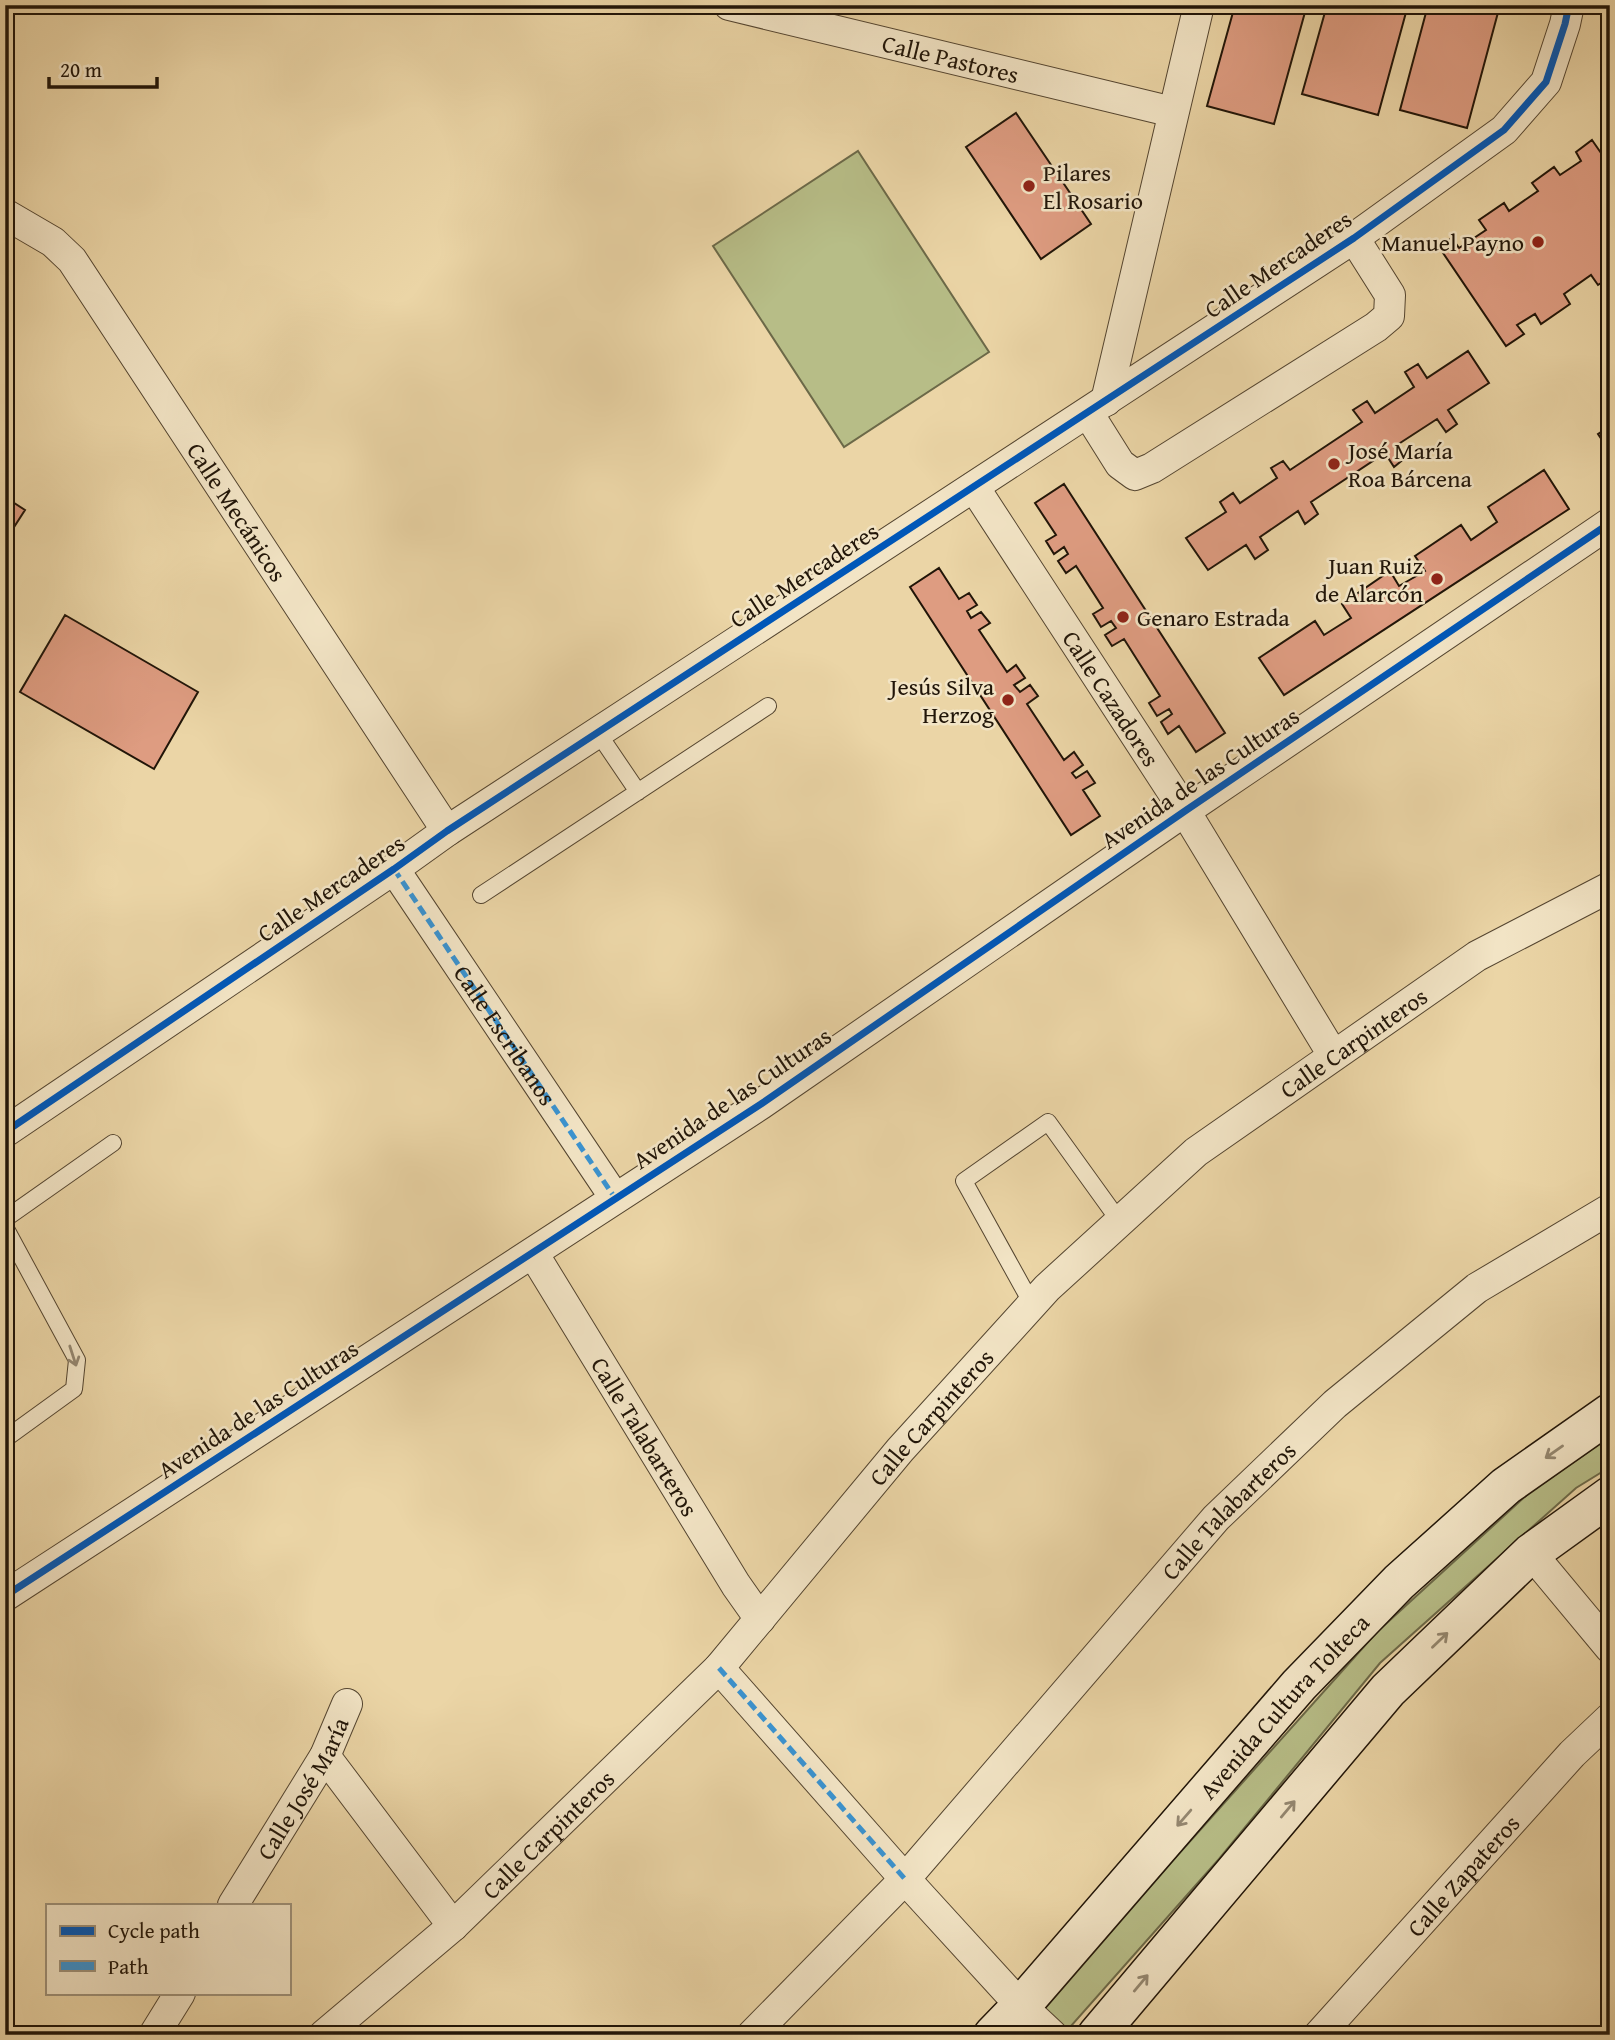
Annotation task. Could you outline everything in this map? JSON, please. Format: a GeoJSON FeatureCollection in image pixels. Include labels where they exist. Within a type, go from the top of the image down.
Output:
{"type":"FeatureCollection","features":[{"type":"Feature","properties":{"kind":"street","name":"Calle Pastores"},"geometry":{"type":"LineString","coordinates":[[729,5],[1173,112]]}},
{"type":"Feature","properties":{"kind":"street"},"geometry":{"type":"LineString","coordinates":[[1199,5],[1097,407],[1120,464],[1135,475],[1152,468],[1376,327],[1389,316],[1390,295],[1354,238]]}},
{"type":"Feature","properties":{"kind":"street","name":"Calle Mercaderes"},"geometry":{"type":"LineString","coordinates":[[5,1132],[447,831],[1354,238],[1504,130],[1546,82],[1569,5]]}},
{"type":"Feature","properties":{"kind":"street","name":"Calle Mecánicos"},"geometry":{"type":"LineString","coordinates":[[5,214],[53,243],[72,260],[447,831]]}},
{"type":"Feature","properties":{"kind":"street","name":"Calle Cazadores"},"geometry":{"type":"LineString","coordinates":[[974,487],[1185,811],[1333,1055]]}},
{"type":"Feature","properties":{"kind":"street","name":"Avenida de las Culturas"},"geometry":{"type":"LineString","coordinates":[[5,1596],[761,1104],[1185,811],[1610,523]]}},
{"type":"Feature","properties":{"kind":"street","name":"Calle Escribanos"},"geometry":{"type":"LineString","coordinates":[[394,869],[615,1198]]}},
{"type":"Feature","properties":{"kind":"street","name":"Calle Carpinteros"},"geometry":{"type":"LineString","coordinates":[[324,2035],[453,1926],[719,1668],[900,1450],[1032,1304],[1196,1152],[1477,957],[1610,887]]}},
{"type":"Feature","properties":{"kind":"street","name":"Calle Talabarteros"},"geometry":{"type":"LineString","coordinates":[[752,2035],[905,1879],[1216,1518],[1325,1413],[1477,1288],[1610,1209]]}},
{"type":"Feature","properties":{"kind":"street","name":"Calle Talabarteros"},"geometry":{"type":"LineString","coordinates":[[533,1253],[736,1586],[760,1619]]}},
{"type":"Feature","properties":{"kind":"street","name":"Avenida Cultura Tolteca"},"geometry":{"type":"LineString","coordinates":[[993,2035],[1299,1685],[1399,1582],[1506,1486],[1610,1413]]}},
{"type":"Feature","properties":{"kind":"street"},"geometry":{"type":"LineString","coordinates":[[1097,2035],[1388,1690],[1531,1553],[1610,1496]]}},
{"type":"Feature","properties":{"kind":"street"},"geometry":{"type":"LineString","coordinates":[[1531,1553],[1610,1648]]}},
{"type":"Feature","properties":{"kind":"street"},"geometry":{"type":"LineString","coordinates":[[719,1668],[905,1879],[1021,2006],[1052,2035]]}},
{"type":"Feature","properties":{"kind":"street","name":"Calle José María"},"geometry":{"type":"LineString","coordinates":[[234,1904],[324,1756],[347,1704]]}},
{"type":"Feature","properties":{"kind":"street","name":"Calle Zapateros"},"geometry":{"type":"LineString","coordinates":[[1319,2035],[1572,1754],[1610,1718]]}},
{"type":"Feature","properties":{"kind":"street"},"geometry":{"type":"LineString","coordinates":[[324,1756],[453,1926]]}},
{"type":"Feature","properties":{"kind":"street"},"geometry":{"type":"LineString","coordinates":[[154,2035],[179,1994]]}},
{"type":"Feature","properties":{"kind":"lane"},"geometry":{"type":"LineString","coordinates":[[481,895],[768,706]]}},
{"type":"Feature","properties":{"kind":"lane"},"geometry":{"type":"LineString","coordinates":[[598,733],[638,792]]}},
{"type":"Feature","properties":{"kind":"lane"},"geometry":{"type":"LineString","coordinates":[[1032,1304],[964,1181],[1048,1122],[1120,1222]]}},
{"type":"Feature","properties":{"kind":"lane"},"geometry":{"type":"LineString","coordinates":[[5,1219],[113,1143]]}},
{"type":"Feature","properties":{"kind":"lane"},"geometry":{"type":"LineString","coordinates":[[5,1227],[77,1360],[75,1389],[5,1439]]}},
{"type":"Feature","properties":{"kind":"green space"},"geometry":{"type":"Polygon","coordinates":[[[858,151],[989,352],[844,447],[713,246],[858,151]]]}},
{"type":"Feature","properties":{"kind":"green space"},"geometry":{"type":"Polygon","coordinates":[[[1610,1437],[1610,1467],[1576,1488],[1380,1663],[1219,1859],[1063,2035],[1022,2035],[1176,1857],[1377,1632],[1529,1493],[1610,1437]]]}},
{"type":"Feature","properties":{"kind":"building"},"geometry":{"type":"Polygon","coordinates":[[[1235,5],[1307,5],[1274,124],[1207,106],[1235,5]]]}},
{"type":"Feature","properties":{"kind":"building"},"geometry":{"type":"Polygon","coordinates":[[[1327,5],[1408,5],[1378,115],[1302,94],[1327,5]]]}},
{"type":"Feature","properties":{"kind":"building"},"geometry":{"type":"Polygon","coordinates":[[[1428,5],[1500,5],[1467,128],[1400,110],[1428,5]]]}},
{"type":"Feature","properties":{"kind":"building","name":"Pilares El Rosario"},"geometry":{"type":"Polygon","coordinates":[[[1016,113],[1091,224],[1041,259],[966,147],[1016,113]]]}},
{"type":"Feature","properties":{"kind":"building","name":"Manuel Payno"},"geometry":{"type":"Polygon","coordinates":[[[1592,140],[1610,166],[1610,277],[1598,285],[1591,275],[1564,294],[1570,304],[1541,324],[1535,314],[1517,325],[1524,334],[1506,346],[1439,247],[1452,238],[1459,248],[1486,230],[1479,220],[1504,203],[1509,211],[1538,191],[1532,183],[1554,167],[1560,175],[1581,161],[1576,152],[1592,140]]]}},
{"type":"Feature","properties":{"kind":"building","name":"José María Roa Bárcena"},"geometry":{"type":"Polygon","coordinates":[[[1468,351],[1489,383],[1448,410],[1457,424],[1446,432],[1437,419],[1397,445],[1405,458],[1394,467],[1385,453],[1311,502],[1318,514],[1305,524],[1298,511],[1260,537],[1268,550],[1255,559],[1246,545],[1208,570],[1186,538],[1226,512],[1220,502],[1233,493],[1240,503],[1277,478],[1271,468],[1283,461],[1290,470],[1362,422],[1353,410],[1367,401],[1375,413],[1414,387],[1405,372],[1418,364],[1427,378],[1468,351]]]}},
{"type":"Feature","properties":{"kind":"building"},"geometry":{"type":"Polygon","coordinates":[[[1610,426],[1610,452],[1598,434],[1610,426]]]}},
{"type":"Feature","properties":{"kind":"building","name":"Juan Ruiz de Alarcón"},"geometry":{"type":"Polygon","coordinates":[[[1544,470],[1569,509],[1284,695],[1259,658],[1315,621],[1324,635],[1351,618],[1342,604],[1390,571],[1399,586],[1425,571],[1415,556],[1461,525],[1471,540],[1497,522],[1488,507],[1544,470]]]}},
{"type":"Feature","properties":{"kind":"building","name":"Genaro Estrada"},"geometry":{"type":"Polygon","coordinates":[[[1064,484],[1225,733],[1196,752],[1179,726],[1168,734],[1161,722],[1172,714],[1169,709],[1157,716],[1149,703],[1160,696],[1124,639],[1112,646],[1105,635],[1116,628],[1111,621],[1101,627],[1093,614],[1103,608],[1076,566],[1066,573],[1058,561],[1068,554],[1064,547],[1054,554],[1046,541],[1056,535],[1035,503],[1064,484]]]}},
{"type":"Feature","properties":{"kind":"building"},"geometry":{"type":"Polygon","coordinates":[[[5,497],[25,510],[5,541],[5,497]]]}},
{"type":"Feature","properties":{"kind":"building","name":"Jesús Silva Herzog"},"geometry":{"type":"Polygon","coordinates":[[[939,568],[959,599],[969,593],[977,605],[967,611],[971,618],[981,612],[990,623],[979,630],[1007,672],[1016,665],[1025,678],[1014,685],[1020,692],[1030,685],[1038,696],[1027,704],[1064,760],[1074,752],[1083,765],[1072,773],[1076,778],[1087,771],[1095,783],[1083,790],[1100,816],[1071,835],[910,587],[939,568]]]}},
{"type":"Feature","properties":{"kind":"building"},"geometry":{"type":"Polygon","coordinates":[[[65,615],[198,692],[154,769],[20,692],[65,615]]]}},
{"type":"Feature","properties":{"kind":"marked path"},"geometry":{"type":"LineString","coordinates":[[394,869],[615,1198]]}},
{"type":"Feature","properties":{"kind":"marked path"},"geometry":{"type":"LineString","coordinates":[[719,1668],[905,1879]]}},
{"type":"Feature","properties":{"kind":"cycle path"},"geometry":{"type":"LineString","coordinates":[[5,1132],[447,831],[1354,238],[1504,130],[1546,82],[1569,5]]}},
{"type":"Feature","properties":{"kind":"cycle path"},"geometry":{"type":"LineString","coordinates":[[5,1596],[761,1104],[1185,811],[1610,523]]}},
{"type":"Feature","properties":{"kind":"place","name":"Pilares El Rosario"},"geometry":{"type":"Point","coordinates":[1029,186]}},
{"type":"Feature","properties":{"kind":"place","name":"Manuel Payno"},"geometry":{"type":"Point","coordinates":[1538,242]}},
{"type":"Feature","properties":{"kind":"place","name":"José María Roa Bárcena"},"geometry":{"type":"Point","coordinates":[1334,464]}},
{"type":"Feature","properties":{"kind":"place","name":"Juan Ruiz de Alarcón"},"geometry":{"type":"Point","coordinates":[1437,579]}},
{"type":"Feature","properties":{"kind":"place","name":"Genaro Estrada"},"geometry":{"type":"Point","coordinates":[1123,617]}},
{"type":"Feature","properties":{"kind":"place","name":"Jesús Silva Herzog"},"geometry":{"type":"Point","coordinates":[1008,700]}}]}
